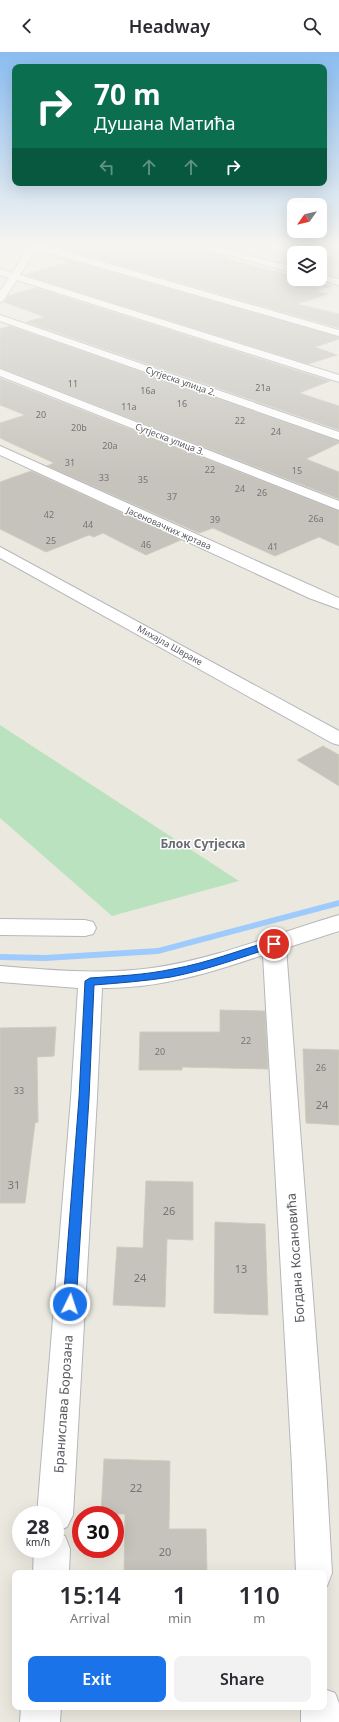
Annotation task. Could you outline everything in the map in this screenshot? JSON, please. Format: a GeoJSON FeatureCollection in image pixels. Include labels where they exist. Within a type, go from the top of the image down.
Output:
{"type":"FeatureCollection","features":[{"type":"Feature","properties":{"kind":"street","name":"Сутјеска улица 2."},"geometry":{"type":"LineString","coordinates":[[11,322],[339,436]]}},
{"type":"Feature","properties":{"kind":"street"},"geometry":{"type":"LineString","coordinates":[[159,322],[339,379]]}},
{"type":"Feature","properties":{"kind":"street"},"geometry":{"type":"LineString","coordinates":[[301,322],[339,333]]}},
{"type":"Feature","properties":{"kind":"street","name":"Сутјеска улица 3."},"geometry":{"type":"LineString","coordinates":[[0,372],[339,506]]}},
{"type":"Feature","properties":{"kind":"street","name":"Јасеновачких жртава"},"geometry":{"type":"LineString","coordinates":[[0,450],[339,604]]}},
{"type":"Feature","properties":{"kind":"street","name":"Михајла Швраке"},"geometry":{"type":"LineString","coordinates":[[0,552],[339,739]]}},
{"type":"Feature","properties":{"kind":"street"},"geometry":{"type":"LineString","coordinates":[[0,974],[90,981],[137,978],[172,973],[209,964],[339,923]]}},
{"type":"Feature","properties":{"kind":"street"},"geometry":{"type":"LineString","coordinates":[[0,927],[85,928]]}},
{"type":"Feature","properties":{"kind":"street","name":"Богдана Косановића"},"geometry":{"type":"LineString","coordinates":[[274,944],[308,1450],[314,1570]]}},
{"type":"Feature","properties":{"kind":"street","name":"Бранислава Борозана"},"geometry":{"type":"LineString","coordinates":[[56,1506],[84,1098],[90,981]]}},
{"type":"Feature","properties":{"kind":"street"},"geometry":{"type":"LineString","coordinates":[[51,1570],[52,1558]]}},
{"type":"Feature","properties":{"kind":"street"},"geometry":{"type":"LineString","coordinates":[[40,1722],[41,1710]]}},
{"type":"Feature","properties":{"kind":"street"},"geometry":{"type":"LineString","coordinates":[[321,1710],[322,1722]]}},
{"type":"Feature","properties":{"kind":"green space"},"geometry":{"type":"Polygon","coordinates":[[[0,725],[239,881],[112,916],[0,818],[0,725]]]}},
{"type":"Feature","properties":{"kind":"building"},"geometry":{"type":"Polygon","coordinates":[[[26,322],[143,322],[330,381],[299,393],[339,406],[339,430],[26,322]]]}},
{"type":"Feature","properties":{"kind":"building"},"geometry":{"type":"Polygon","coordinates":[[[174,322],[286,322],[339,337],[339,339],[315,347],[337,355],[308,364],[174,322]]]}},
{"type":"Feature","properties":{"kind":"building"},"geometry":{"type":"Polygon","coordinates":[[[318,322],[339,322],[339,328],[318,322]]]}},
{"type":"Feature","properties":{"kind":"building"},"geometry":{"type":"Polygon","coordinates":[[[10,326],[339,441],[339,443],[306,459],[339,472],[339,499],[0,368],[0,329],[10,326]]]}},
{"type":"Feature","properties":{"kind":"building"},"geometry":{"type":"Polygon","coordinates":[[[0,378],[339,511],[339,546],[319,537],[275,556],[213,528],[199,533],[47,466],[54,463],[0,438],[0,423],[25,415],[0,405],[0,378]]]}},
{"type":"Feature","properties":{"kind":"building"},"geometry":{"type":"Polygon","coordinates":[[[31,471],[181,540],[146,555],[103,533],[94,537],[89,535],[46,552],[0,529],[0,482],[31,471]]]}},
{"type":"Feature","properties":{"kind":"building"},"geometry":{"type":"Polygon","coordinates":[[[323,746],[339,755],[339,786],[297,760],[323,746]]]}},
{"type":"Feature","properties":{"kind":"building"},"geometry":{"type":"Polygon","coordinates":[[[220,1010],[265,1011],[268,1069],[182,1067],[182,1070],[139,1070],[140,1032],[220,1032],[220,1010]]]}},
{"type":"Feature","properties":{"kind":"building"},"geometry":{"type":"Polygon","coordinates":[[[56,1027],[54,1056],[37,1057],[38,1122],[35,1123],[25,1203],[0,1203],[0,1028],[56,1027]]]}},
{"type":"Feature","properties":{"kind":"building"},"geometry":{"type":"Polygon","coordinates":[[[303,1049],[339,1050],[339,1125],[306,1123],[303,1049]]]}},
{"type":"Feature","properties":{"kind":"building"},"geometry":{"type":"Polygon","coordinates":[[[146,1181],[193,1182],[193,1240],[167,1239],[165,1307],[113,1305],[117,1247],[143,1248],[146,1181]]]}},
{"type":"Feature","properties":{"kind":"building"},"geometry":{"type":"Polygon","coordinates":[[[215,1222],[265,1224],[268,1315],[214,1313],[215,1222]]]}},
{"type":"Feature","properties":{"kind":"building"},"geometry":{"type":"Polygon","coordinates":[[[104,1459],[170,1461],[169,1529],[206,1529],[207,1570],[124,1570],[124,1506],[101,1506],[104,1459]]]}},
{"type":"Feature","properties":{"kind":"waterway"},"geometry":{"type":"LineString","coordinates":[[0,957],[45,958],[158,951],[339,903]]}},
{"type":"Feature","properties":{"kind":"district","name":"Блок Сутјеска"},"geometry":{"type":"Point","coordinates":[203,843]}},
{"type":"Feature","properties":{"kind":"route"},"geometry":{"type":"LineString","coordinates":[[70,1304],[84,1098],[90,981],[137,978],[172,973],[209,964],[274,944]]}}]}
